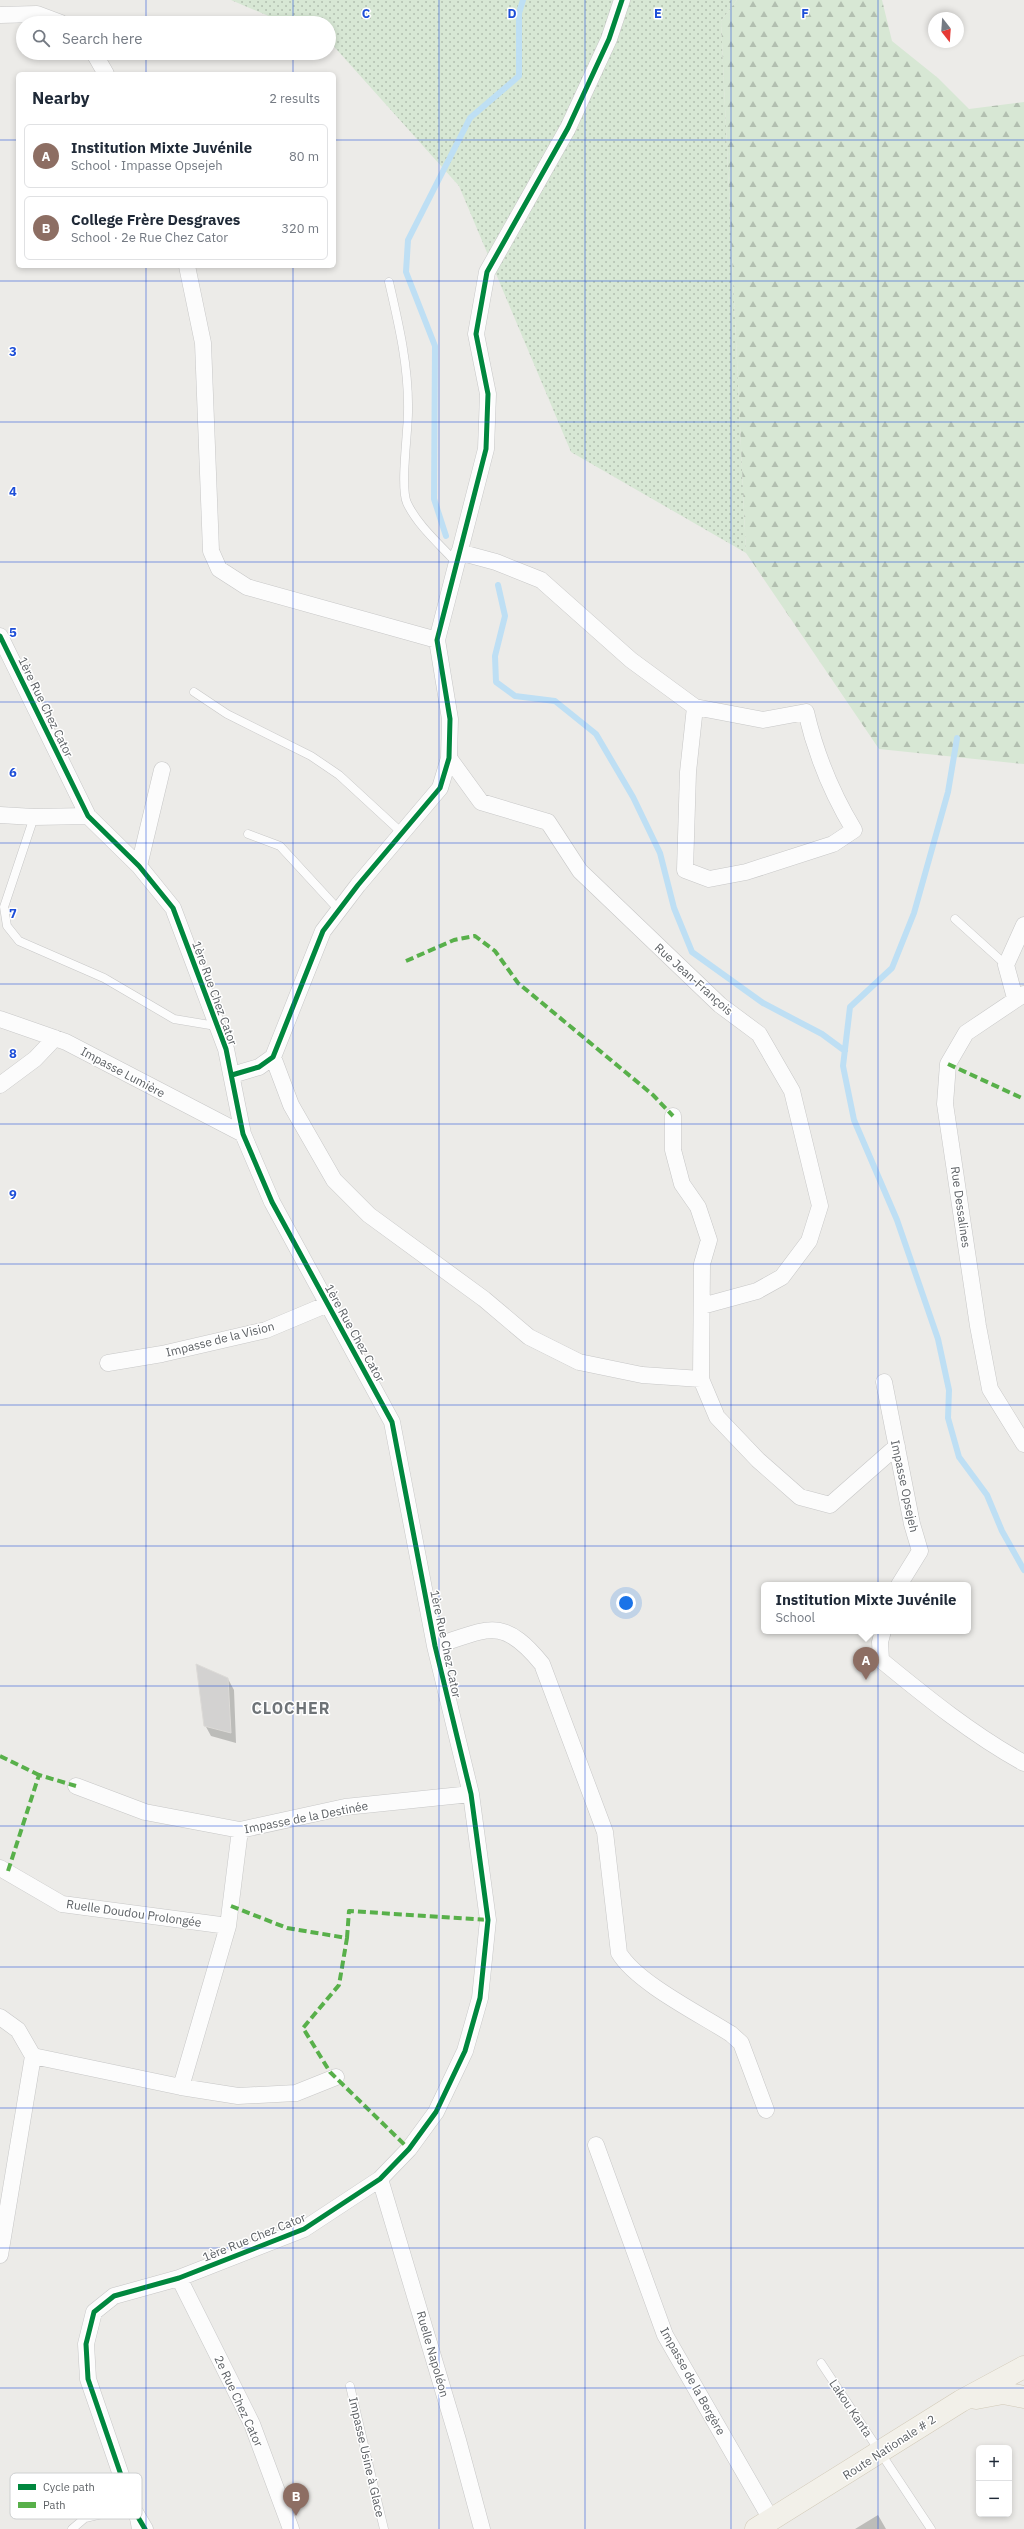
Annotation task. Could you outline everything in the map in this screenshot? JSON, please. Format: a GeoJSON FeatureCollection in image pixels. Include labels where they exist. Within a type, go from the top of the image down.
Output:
{"type":"FeatureCollection","features":[{"type":"Feature","properties":{"kind":"main road","name":"Route Nationale # 2"},"geometry":{"type":"LineString","coordinates":[[768,2526],[880,2452],[961,2401],[1024,2366]]}},
{"type":"Feature","properties":{"kind":"main road"},"geometry":{"type":"LineString","coordinates":[[961,2401],[1003,2393],[1024,2397]]}},
{"type":"Feature","properties":{"kind":"street"},"geometry":{"type":"LineString","coordinates":[[232,1076],[259,1067],[273,1057],[323,931],[338,910],[440,788],[449,758],[450,719],[437,640],[486,449],[488,394],[476,334],[487,272],[568,128],[609,38],[622,0]]}},
{"type":"Feature","properties":{"kind":"street"},"geometry":{"type":"LineString","coordinates":[[0,15],[37,14],[42,16]]}},
{"type":"Feature","properties":{"kind":"street"},"geometry":{"type":"LineString","coordinates":[[98,60],[105,72]]}},
{"type":"Feature","properties":{"kind":"street"},"geometry":{"type":"LineString","coordinates":[[187,268],[203,343],[211,552],[219,569],[247,588],[437,640]]}},
{"type":"Feature","properties":{"kind":"street"},"geometry":{"type":"LineString","coordinates":[[459,552],[496,562],[541,580],[632,660],[695,707],[763,720],[806,712],[825,775],[838,804],[854,830],[833,844],[746,872],[709,879],[684,870],[688,772],[695,707]]}},
{"type":"Feature","properties":{"kind":"street","name":"1ère Rue Chez Cator"},"geometry":{"type":"LineString","coordinates":[[0,636],[88,816],[139,866],[173,908],[216,1026],[226,1049],[243,1134],[272,1202],[392,1422],[435,1646],[471,1794],[488,1920],[480,1998],[465,2051],[436,2112],[410,2149],[380,2179],[304,2229],[179,2278],[114,2296],[94,2312],[86,2344],[88,2379],[120,2473]]}},
{"type":"Feature","properties":{"kind":"street","name":"Rue Jean-François"},"geometry":{"type":"LineString","coordinates":[[449,758],[481,802],[548,822],[580,871],[720,1005],[759,1034],[792,1091],[820,1206],[809,1241],[782,1277],[757,1291],[702,1306]]}},
{"type":"Feature","properties":{"kind":"street"},"geometry":{"type":"LineString","coordinates":[[139,866],[162,770]]}},
{"type":"Feature","properties":{"kind":"street"},"geometry":{"type":"LineString","coordinates":[[0,815],[34,817],[88,816]]}},
{"type":"Feature","properties":{"kind":"street"},"geometry":{"type":"LineString","coordinates":[[1020,996],[1006,965],[1024,925]]}},
{"type":"Feature","properties":{"kind":"street","name":"Rue Dessalines"},"geometry":{"type":"LineString","coordinates":[[1020,996],[966,1034],[948,1064],[945,1104],[978,1326],[990,1389],[1024,1444]]}},
{"type":"Feature","properties":{"kind":"street","name":"Impasse Lumière"},"geometry":{"type":"LineString","coordinates":[[0,1019],[55,1038],[243,1134]]}},
{"type":"Feature","properties":{"kind":"street"},"geometry":{"type":"LineString","coordinates":[[0,1085],[35,1059],[55,1038]]}},
{"type":"Feature","properties":{"kind":"street"},"geometry":{"type":"LineString","coordinates":[[273,1057],[291,1105],[334,1180],[369,1215],[484,1299],[529,1337],[579,1362],[642,1375],[701,1379]]}},
{"type":"Feature","properties":{"kind":"street"},"geometry":{"type":"LineString","coordinates":[[673,1116],[673,1150],[682,1184],[698,1207],[709,1240],[702,1264],[701,1379],[717,1417],[758,1460],[800,1497],[830,1505],[897,1446]]}},
{"type":"Feature","properties":{"kind":"street","name":"Impasse de la Vision"},"geometry":{"type":"LineString","coordinates":[[108,1363],[162,1354],[266,1330],[328,1304]]}},
{"type":"Feature","properties":{"kind":"street","name":"Impasse Opsejeh"},"geometry":{"type":"LineString","coordinates":[[884,1382],[912,1524],[920,1550],[901,1582]]}},
{"type":"Feature","properties":{"kind":"street"},"geometry":{"type":"LineString","coordinates":[[435,1646],[493,1628],[510,1634],[527,1646],[542,1664],[605,1832],[619,1953],[626,1964],[648,1982],[731,2034],[741,2043],[766,2110]]}},
{"type":"Feature","properties":{"kind":"street"},"geometry":{"type":"LineString","coordinates":[[882,1634],[880,1642],[881,1660],[921,1693],[996,1748],[1024,1763]]}},
{"type":"Feature","properties":{"kind":"street","name":"Impasse de la Destinée"},"geometry":{"type":"LineString","coordinates":[[76,1786],[144,1812],[240,1830],[345,1807],[471,1794]]}},
{"type":"Feature","properties":{"kind":"street"},"geometry":{"type":"LineString","coordinates":[[181,2087],[228,1926],[240,1830]]}},
{"type":"Feature","properties":{"kind":"street","name":"Ruelle Doudou Prolongée"},"geometry":{"type":"LineString","coordinates":[[0,1868],[62,1904],[228,1926]]}},
{"type":"Feature","properties":{"kind":"street"},"geometry":{"type":"LineString","coordinates":[[0,2017],[18,2030],[33,2056],[0,2255]]}},
{"type":"Feature","properties":{"kind":"street"},"geometry":{"type":"LineString","coordinates":[[33,2056],[181,2087],[238,2096],[296,2093],[336,2077]]}},
{"type":"Feature","properties":{"kind":"street","name":"Impasse de la Bergère"},"geometry":{"type":"LineString","coordinates":[[596,2145],[665,2335],[768,2526]]}},
{"type":"Feature","properties":{"kind":"street","name":"Ruelle Napoléon"},"geometry":{"type":"LineString","coordinates":[[380,2179],[458,2440],[482,2529]]}},
{"type":"Feature","properties":{"kind":"street","name":"2e Rue Chez Cator"},"geometry":{"type":"LineString","coordinates":[[179,2278],[252,2424],[291,2529]]}},
{"type":"Feature","properties":{"kind":"street","name":"1ère Rue Chez Cator"},"geometry":{"type":"LineString","coordinates":[[139,2519],[145,2529]]}},
{"type":"Feature","properties":{"kind":"lane"},"geometry":{"type":"LineString","coordinates":[[389,282],[402,342],[408,411],[405,459],[406,502],[421,525],[451,557],[459,552]]}},
{"type":"Feature","properties":{"kind":"lane"},"geometry":{"type":"LineString","coordinates":[[194,692],[227,714],[322,763],[370,801],[402,833]]}},
{"type":"Feature","properties":{"kind":"lane"},"geometry":{"type":"LineString","coordinates":[[34,817],[4,907],[7,926],[19,941],[104,978],[174,1019],[216,1026]]}},
{"type":"Feature","properties":{"kind":"lane"},"geometry":{"type":"LineString","coordinates":[[248,834],[280,846],[338,910]]}},
{"type":"Feature","properties":{"kind":"lane"},"geometry":{"type":"LineString","coordinates":[[955,919],[1006,965]]}},
{"type":"Feature","properties":{"kind":"lane","name":"Lakou Kanta"},"geometry":{"type":"LineString","coordinates":[[821,2363],[931,2529]]}},
{"type":"Feature","properties":{"kind":"lane","name":"Impasse Usine à Glace"},"geometry":{"type":"LineString","coordinates":[[350,2386],[384,2529]]}},
{"type":"Feature","properties":{"kind":"lane"},"geometry":{"type":"LineString","coordinates":[[72,2529],[84,2519]]}},
{"type":"Feature","properties":{"kind":"lane"},"geometry":{"type":"LineString","coordinates":[[134,2519],[136,2529]]}},
{"type":"Feature","properties":{"kind":"green space"},"geometry":{"type":"Polygon","coordinates":[[[231,0],[737,0],[721,21],[746,553],[571,452],[459,186],[336,49],[336,16],[269,16],[231,0]]]}},
{"type":"Feature","properties":{"kind":"green space"},"geometry":{"type":"Polygon","coordinates":[[[737,0],[882,0],[892,41],[938,78],[969,109],[1024,102],[1024,764],[879,749],[746,553],[721,21],[737,0]]]}},
{"type":"Feature","properties":{"kind":"building"},"geometry":{"type":"Polygon","coordinates":[[[196,1664],[228,1678],[231,1733],[204,1726],[196,1664]]]}},
{"type":"Feature","properties":{"kind":"waterway"},"geometry":{"type":"LineString","coordinates":[[446,536],[434,499],[435,346],[406,272],[408,240],[470,118],[519,76],[519,13],[523,0]]}},
{"type":"Feature","properties":{"kind":"waterway"},"geometry":{"type":"LineString","coordinates":[[498,585],[505,616],[495,656],[496,682],[515,696],[555,701],[596,734],[633,797],[660,853],[674,908],[692,952],[763,1003],[822,1034],[845,1051]]}},
{"type":"Feature","properties":{"kind":"waterway"},"geometry":{"type":"LineString","coordinates":[[957,738],[948,792],[914,913],[892,968],[850,1007],[843,1066],[854,1120],[897,1220],[938,1339],[949,1390],[948,1418],[959,1457],[987,1495],[1002,1531],[1024,1570]]}},
{"type":"Feature","properties":{"kind":"marked path"},"geometry":{"type":"LineString","coordinates":[[406,961],[454,940],[475,936],[495,951],[518,983],[653,1095],[673,1116]]}},
{"type":"Feature","properties":{"kind":"marked path"},"geometry":{"type":"LineString","coordinates":[[948,1064],[1024,1099]]}},
{"type":"Feature","properties":{"kind":"marked path"},"geometry":{"type":"LineString","coordinates":[[0,1756],[39,1775]]}},
{"type":"Feature","properties":{"kind":"marked path"},"geometry":{"type":"LineString","coordinates":[[8,1871],[39,1775],[76,1786]]}},
{"type":"Feature","properties":{"kind":"marked path"},"geometry":{"type":"LineString","coordinates":[[231,1906],[287,1928],[347,1938],[339,1985],[303,2028],[330,2072],[409,2149]]}},
{"type":"Feature","properties":{"kind":"marked path"},"geometry":{"type":"LineString","coordinates":[[347,1938],[349,1911],[488,1920]]}},
{"type":"Feature","properties":{"kind":"cycle path"},"geometry":{"type":"LineString","coordinates":[[232,1075],[259,1067],[273,1057],[323,931],[358,885],[440,788],[449,758],[450,719],[437,640],[486,449],[488,394],[476,334],[487,272],[568,128],[609,39],[622,0]]}},
{"type":"Feature","properties":{"kind":"cycle path"},"geometry":{"type":"LineString","coordinates":[[0,636],[88,816],[139,866],[173,908],[226,1049],[243,1134],[272,1202],[392,1422],[435,1646],[471,1794],[488,1920],[480,1998],[465,2051],[436,2112],[409,2149],[380,2179],[304,2229],[179,2278],[114,2296],[94,2312],[86,2344],[88,2379],[120,2473]]}},
{"type":"Feature","properties":{"kind":"cycle path"},"geometry":{"type":"LineString","coordinates":[[139,2519],[145,2529]]}},
{"type":"Feature","properties":{"kind":"place","name":"Institution Mixte Juvénile"},"geometry":{"type":"Point","coordinates":[866,1680]}},
{"type":"Feature","properties":{"kind":"place","name":"College Frère Desgraves"},"geometry":{"type":"Point","coordinates":[296,2516]}},
{"type":"Feature","properties":{"kind":"district","name":"CLOCHER"},"geometry":{"type":"Point","coordinates":[291,1708]}}]}
